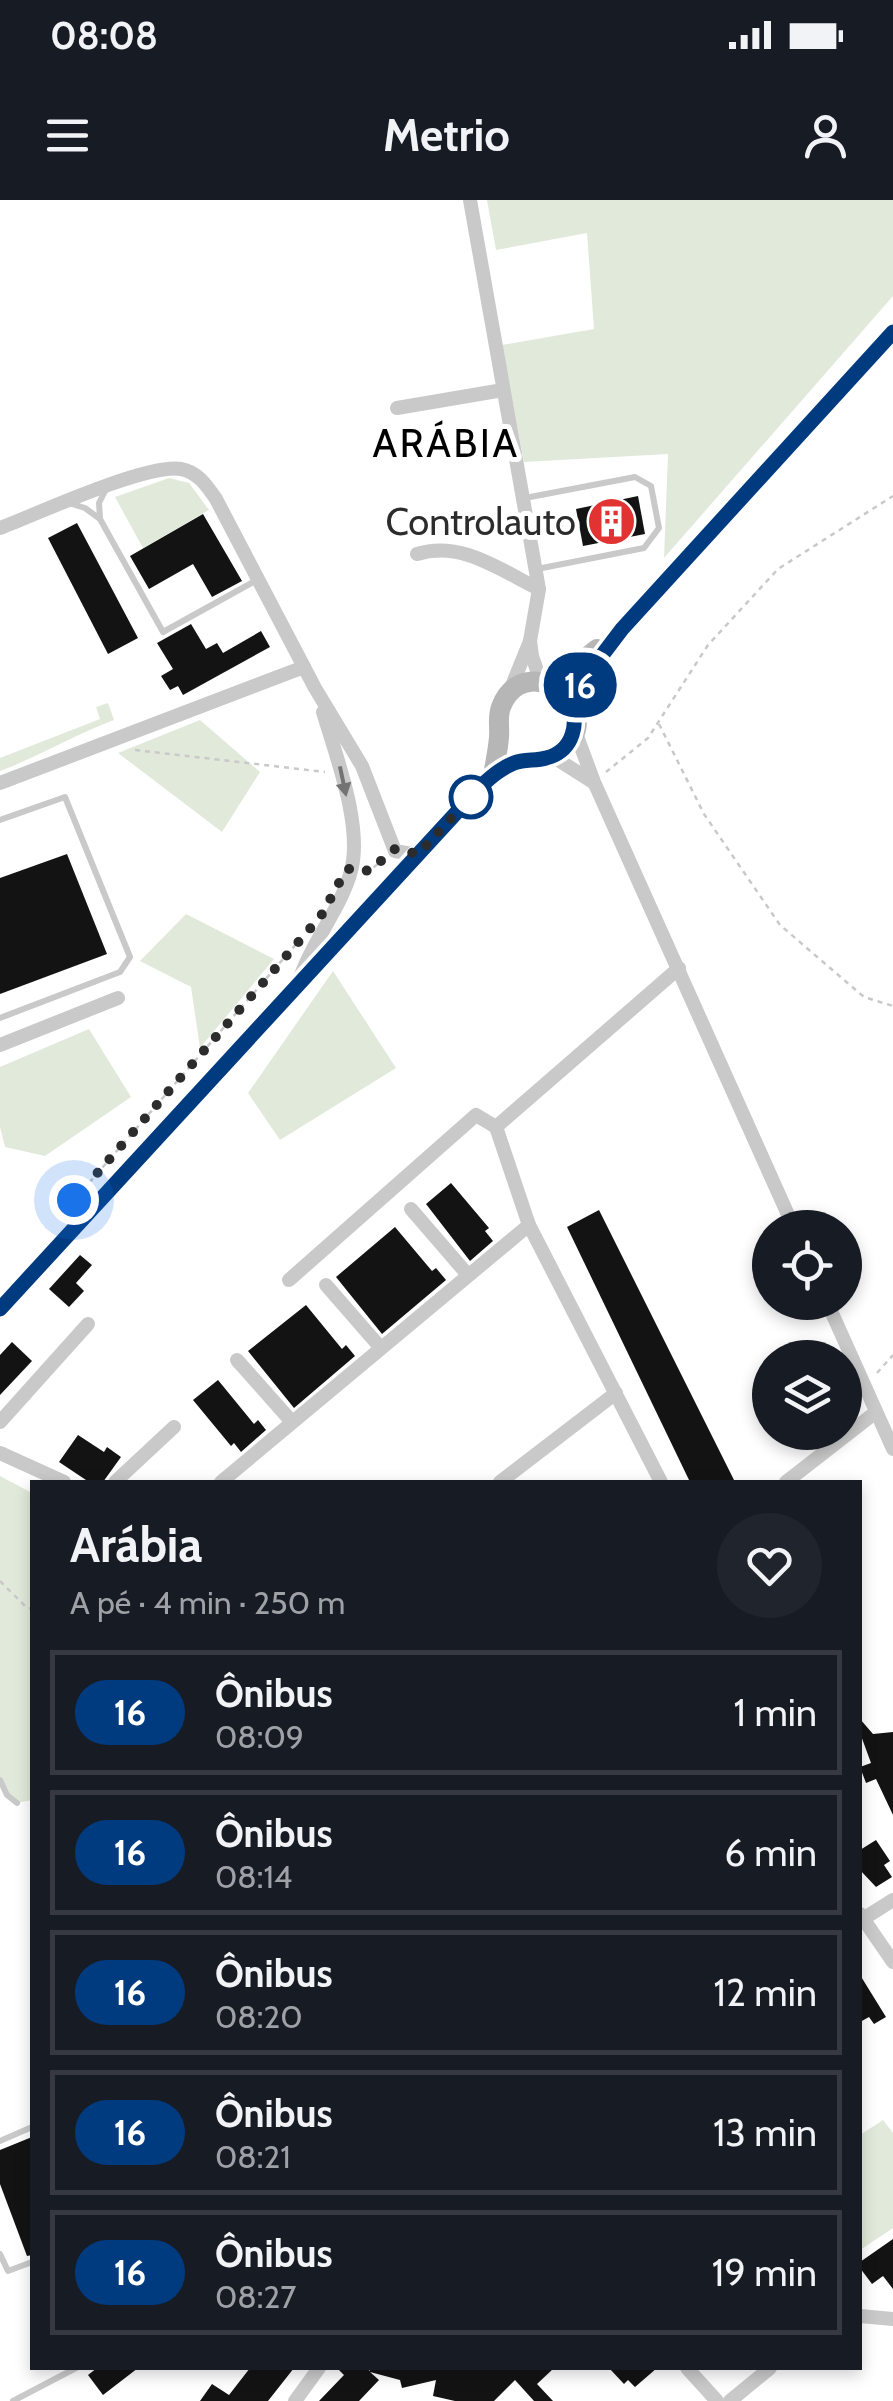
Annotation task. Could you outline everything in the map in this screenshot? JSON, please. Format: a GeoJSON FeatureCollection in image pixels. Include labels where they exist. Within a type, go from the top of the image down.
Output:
{"type":"FeatureCollection","features":[{"type":"Feature","properties":{"kind":"street"},"geometry":{"type":"LineString","coordinates":[[470,200],[539,589],[530,641],[499,712],[493,776]]}},
{"type":"Feature","properties":{"kind":"street"},"geometry":{"type":"LineString","coordinates":[[554,689],[622,629],[893,332]]}},
{"type":"Feature","properties":{"kind":"street"},"geometry":{"type":"LineString","coordinates":[[397,408],[503,390]]}},
{"type":"Feature","properties":{"kind":"street"},"geometry":{"type":"LineString","coordinates":[[0,528],[162,468],[194,474],[216,500],[315,688],[362,766],[395,849],[418,854]]}},
{"type":"Feature","properties":{"kind":"street"},"geometry":{"type":"LineString","coordinates":[[417,554],[437,548],[458,550],[539,589]]}},
{"type":"Feature","properties":{"kind":"street"},"geometry":{"type":"LineString","coordinates":[[530,641],[532,656],[554,689],[574,709],[574,731],[594,782],[786,1210]]}},
{"type":"Feature","properties":{"kind":"street"},"geometry":{"type":"LineString","coordinates":[[0,783],[304,667]]}},
{"type":"Feature","properties":{"kind":"street"},"geometry":{"type":"LineString","coordinates":[[510,693],[530,682],[554,689]]}},
{"type":"Feature","properties":{"kind":"street"},"geometry":{"type":"LineString","coordinates":[[298,984],[313,942],[325,927],[352,868],[352,829],[342,774],[315,688]]}},
{"type":"Feature","properties":{"kind":"street"},"geometry":{"type":"LineString","coordinates":[[0,1309],[493,776],[514,763],[544,758],[566,747],[574,731]]}},
{"type":"Feature","properties":{"kind":"street"},"geometry":{"type":"LineString","coordinates":[[500,732],[518,754],[544,758],[594,782]]}},
{"type":"Feature","properties":{"kind":"street"},"geometry":{"type":"LineString","coordinates":[[496,1127],[679,968]]}},
{"type":"Feature","properties":{"kind":"street"},"geometry":{"type":"LineString","coordinates":[[0,1044],[118,998]]}},
{"type":"Feature","properties":{"kind":"street"},"geometry":{"type":"LineString","coordinates":[[289,1280],[476,1115],[496,1127],[529,1225],[660,1480]]}},
{"type":"Feature","properties":{"kind":"street"},"geometry":{"type":"LineString","coordinates":[[411,1209],[468,1275]]}},
{"type":"Feature","properties":{"kind":"street"},"geometry":{"type":"LineString","coordinates":[[223,1480],[529,1225]]}},
{"type":"Feature","properties":{"kind":"street"},"geometry":{"type":"LineString","coordinates":[[326,1285],[380,1347]]}},
{"type":"Feature","properties":{"kind":"street"},"geometry":{"type":"LineString","coordinates":[[835,1320],[893,1449]]}},
{"type":"Feature","properties":{"kind":"street"},"geometry":{"type":"LineString","coordinates":[[0,1422],[88,1324]]}},
{"type":"Feature","properties":{"kind":"street"},"geometry":{"type":"LineString","coordinates":[[237,1360],[292,1422]]}},
{"type":"Feature","properties":{"kind":"street"},"geometry":{"type":"LineString","coordinates":[[503,1480],[616,1393]]}},
{"type":"Feature","properties":{"kind":"street"},"geometry":{"type":"LineString","coordinates":[[789,1480],[876,1412]]}},
{"type":"Feature","properties":{"kind":"street"},"geometry":{"type":"LineString","coordinates":[[117,1480],[174,1427]]}},
{"type":"Feature","properties":{"kind":"street"},"geometry":{"type":"LineString","coordinates":[[0,1452],[60,1480]]}},
{"type":"Feature","properties":{"kind":"street"},"geometry":{"type":"LineString","coordinates":[[893,1900],[862,1917],[893,1962]]}},
{"type":"Feature","properties":{"kind":"street"},"geometry":{"type":"LineString","coordinates":[[862,2316],[893,2319]]}},
{"type":"Feature","properties":{"kind":"street"},"geometry":{"type":"LineString","coordinates":[[296,2401],[318,2370]]}},
{"type":"Feature","properties":{"kind":"street"},"geometry":{"type":"LineString","coordinates":[[689,2370],[717,2401]]}},
{"type":"Feature","properties":{"kind":"street"},"geometry":{"type":"LineString","coordinates":[[730,2401],[768,2370]]}},
{"type":"Feature","properties":{"kind":"lane"},"geometry":{"type":"LineString","coordinates":[[523,499],[635,476],[651,486],[658,528],[644,548],[535,569]]}},
{"type":"Feature","properties":{"kind":"lane"},"geometry":{"type":"LineString","coordinates":[[100,519],[100,503],[108,486]]}},
{"type":"Feature","properties":{"kind":"lane"},"geometry":{"type":"LineString","coordinates":[[68,503],[100,519],[163,632],[258,579]]}},
{"type":"Feature","properties":{"kind":"lane"},"geometry":{"type":"LineString","coordinates":[[0,820],[65,796],[130,957],[120,972],[0,1018]]}},
{"type":"Feature","properties":{"kind":"lane"},"geometry":{"type":"LineString","coordinates":[[0,1780],[7,1795],[17,1802]]}},
{"type":"Feature","properties":{"kind":"lane"},"geometry":{"type":"LineString","coordinates":[[0,2141],[30,2129]]}},
{"type":"Feature","properties":{"kind":"lane"},"geometry":{"type":"LineString","coordinates":[[0,2254],[8,2271],[30,2263]]}},
{"type":"Feature","properties":{"kind":"lane"},"geometry":{"type":"LineString","coordinates":[[13,2401],[72,2370]]}},
{"type":"Feature","properties":{"kind":"path"},"geometry":{"type":"LineString","coordinates":[[594,782],[648,738],[708,645],[778,569],[893,496]]}},
{"type":"Feature","properties":{"kind":"path"},"geometry":{"type":"LineString","coordinates":[[658,723],[704,814],[780,925],[864,997],[893,1006]]}},
{"type":"Feature","properties":{"kind":"path"},"geometry":{"type":"LineString","coordinates":[[136,750],[342,774]]}},
{"type":"Feature","properties":{"kind":"path"},"geometry":{"type":"LineString","coordinates":[[352,868],[369,871],[395,849]]}},
{"type":"Feature","properties":{"kind":"path"},"geometry":{"type":"LineString","coordinates":[[77,1197],[308,931]]}},
{"type":"Feature","properties":{"kind":"path"},"geometry":{"type":"LineString","coordinates":[[865,1386],[893,1356]]}},
{"type":"Feature","properties":{"kind":"path"},"geometry":{"type":"LineString","coordinates":[[0,1581],[30,1609]]}},
{"type":"Feature","properties":{"kind":"green space"},"geometry":{"type":"Polygon","coordinates":[[[487,200],[893,200],[893,296],[664,558],[668,454],[524,462],[502,345],[594,329],[587,233],[496,250],[487,200]]]}},
{"type":"Feature","properties":{"kind":"green space"},"geometry":{"type":"Polygon","coordinates":[[[169,478],[189,483],[209,510],[143,548],[115,497],[169,478]]]}},
{"type":"Feature","properties":{"kind":"green space"},"geometry":{"type":"Polygon","coordinates":[[[108,703],[114,720],[0,771],[0,758],[100,719],[96,707],[108,703]]]}},
{"type":"Feature","properties":{"kind":"green space"},"geometry":{"type":"Polygon","coordinates":[[[200,720],[260,772],[222,832],[118,753],[200,720]]]}},
{"type":"Feature","properties":{"kind":"green space"},"geometry":{"type":"Polygon","coordinates":[[[186,914],[274,959],[200,1048],[191,987],[140,961],[186,914]]]}},
{"type":"Feature","properties":{"kind":"green space"},"geometry":{"type":"Polygon","coordinates":[[[333,971],[396,1068],[280,1140],[248,1093],[333,971]]]}},
{"type":"Feature","properties":{"kind":"green space"},"geometry":{"type":"Polygon","coordinates":[[[89,1029],[131,1097],[45,1156],[5,1147],[0,1127],[0,1067],[89,1029]]]}},
{"type":"Feature","properties":{"kind":"green space"},"geometry":{"type":"Polygon","coordinates":[[[0,1476],[30,1492],[30,1800],[17,1803],[7,1795],[0,1780],[0,1476]]]}},
{"type":"Feature","properties":{"kind":"green space"},"geometry":{"type":"Polygon","coordinates":[[[883,2120],[893,2133],[893,2228],[862,2249],[862,2134],[883,2120]]]}},
{"type":"Feature","properties":{"kind":"building","name":"Controlauto"},"geometry":{"type":"Polygon","coordinates":[[[638,496],[645,534],[583,546],[576,509],[638,496]]]}},
{"type":"Feature","properties":{"kind":"building"},"geometry":{"type":"Polygon","coordinates":[[[203,514],[242,581],[212,597],[193,564],[149,589],[130,556],[203,514]]]}},
{"type":"Feature","properties":{"kind":"building"},"geometry":{"type":"Polygon","coordinates":[[[77,523],[138,638],[108,654],[48,538],[77,523]]]}},
{"type":"Feature","properties":{"kind":"building"},"geometry":{"type":"Polygon","coordinates":[[[191,624],[206,649],[217,643],[223,653],[261,631],[270,647],[183,695],[178,686],[170,690],[161,676],[173,669],[157,643],[191,624]]]}},
{"type":"Feature","properties":{"kind":"building"},"geometry":{"type":"Polygon","coordinates":[[[67,854],[107,954],[0,994],[0,878],[67,854]]]}},
{"type":"Feature","properties":{"kind":"building"},"geometry":{"type":"Polygon","coordinates":[[[451,1183],[489,1228],[485,1231],[493,1241],[470,1261],[426,1204],[451,1183]]]}},
{"type":"Feature","properties":{"kind":"building"},"geometry":{"type":"Polygon","coordinates":[[[599,1210],[734,1480],[689,1480],[567,1227],[599,1210]]]}},
{"type":"Feature","properties":{"kind":"building"},"geometry":{"type":"Polygon","coordinates":[[[395,1227],[432,1271],[436,1268],[446,1280],[382,1334],[336,1277],[395,1227]]]}},
{"type":"Feature","properties":{"kind":"building"},"geometry":{"type":"Polygon","coordinates":[[[80,1255],[92,1265],[76,1283],[84,1291],[69,1307],[49,1289],[80,1255]]]}},
{"type":"Feature","properties":{"kind":"building"},"geometry":{"type":"Polygon","coordinates":[[[306,1305],[342,1349],[346,1345],[355,1356],[294,1408],[248,1351],[306,1305]]]}},
{"type":"Feature","properties":{"kind":"building"},"geometry":{"type":"Polygon","coordinates":[[[12,1342],[32,1361],[0,1395],[0,1355],[12,1342]]]}},
{"type":"Feature","properties":{"kind":"building"},"geometry":{"type":"Polygon","coordinates":[[[218,1380],[254,1424],[258,1420],[266,1430],[241,1452],[234,1443],[231,1446],[193,1400],[218,1380]]]}},
{"type":"Feature","properties":{"kind":"building"},"geometry":{"type":"Polygon","coordinates":[[[78,1435],[104,1452],[107,1447],[121,1457],[104,1480],[86,1480],[59,1462],[78,1435]]]}},
{"type":"Feature","properties":{"kind":"building"},"geometry":{"type":"Polygon","coordinates":[[[862,1721],[873,1734],[893,1732],[893,1815],[876,1779],[866,1783],[862,1766],[871,1763],[862,1738],[862,1721]]]}},
{"type":"Feature","properties":{"kind":"building"},"geometry":{"type":"Polygon","coordinates":[[[876,1840],[890,1861],[884,1865],[892,1877],[876,1887],[862,1872],[862,1849],[876,1840]]]}},
{"type":"Feature","properties":{"kind":"building"},"geometry":{"type":"Polygon","coordinates":[[[862,1978],[886,2017],[874,2024],[869,2017],[862,2021],[862,1978]]]}},
{"type":"Feature","properties":{"kind":"building"},"geometry":{"type":"Polygon","coordinates":[[[30,2138],[30,2255],[0,2184],[0,2150],[30,2138]]]}},
{"type":"Feature","properties":{"kind":"building"},"geometry":{"type":"Polygon","coordinates":[[[893,2239],[893,2289],[883,2276],[872,2284],[862,2271],[862,2261],[893,2239]]]}},
{"type":"Feature","properties":{"kind":"building"},"geometry":{"type":"Polygon","coordinates":[[[94,2370],[135,2370],[103,2395],[88,2375],[94,2370]]]}},
{"type":"Feature","properties":{"kind":"building"},"geometry":{"type":"Polygon","coordinates":[[[248,2370],[292,2370],[268,2401],[200,2401],[212,2384],[229,2395],[248,2370]]]}},
{"type":"Feature","properties":{"kind":"building"},"geometry":{"type":"Polygon","coordinates":[[[339,2370],[552,2370],[537,2384],[553,2401],[534,2401],[515,2380],[494,2401],[455,2401],[433,2396],[436,2380],[402,2388],[400,2380],[370,2372],[379,2380],[359,2401],[319,2401],[344,2375],[339,2370]]]}},
{"type":"Feature","properties":{"kind":"building"},"geometry":{"type":"Polygon","coordinates":[[[611,2370],[655,2370],[635,2387],[628,2380],[624,2384],[611,2370]]]}},
{"type":"Feature","properties":{"kind":"bus line","name":"16"},"geometry":{"type":"LineString","coordinates":[[0,1309],[480,787],[514,763],[544,759],[566,747],[576,721],[569,699],[622,629],[893,332]]}},
{"type":"Feature","properties":{"kind":"place","name":"Controlauto"},"geometry":{"type":"Point","coordinates":[611,521]}},
{"type":"Feature","properties":{"kind":"district","name":"ARÁBIA"},"geometry":{"type":"Point","coordinates":[446,442]}},
{"type":"Feature","properties":{"kind":"route"},"geometry":{"type":"LineString","coordinates":[[74,1200],[321,916],[346,870],[369,871],[395,849],[418,854],[480,787],[471,797]]}}]}
